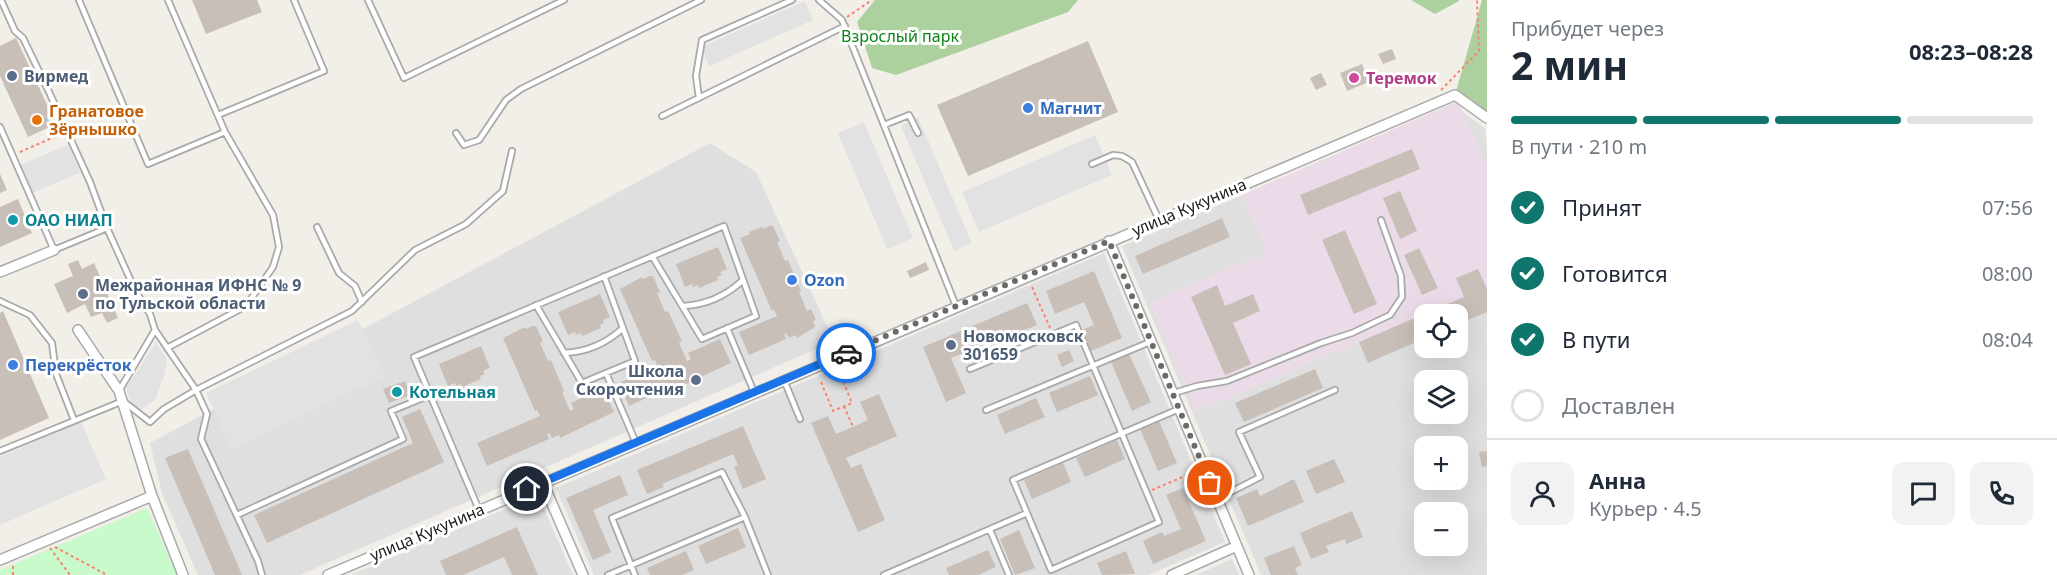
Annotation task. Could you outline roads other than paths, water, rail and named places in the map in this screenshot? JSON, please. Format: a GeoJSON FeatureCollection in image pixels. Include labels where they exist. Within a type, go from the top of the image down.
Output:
{"type":"FeatureCollection","features":[{"type":"Feature","properties":{"kind":"street","name":"улица Кукунина"},"geometry":{"type":"LineString","coordinates":[[328,575],[1455,95],[1487,118]]}},
{"type":"Feature","properties":{"kind":"street"},"geometry":{"type":"LineString","coordinates":[[1109,241],[1249,575]]}},
{"type":"Feature","properties":{"kind":"street"},"geometry":{"type":"LineString","coordinates":[[0,272],[54,250]]}},
{"type":"Feature","properties":{"kind":"street"},"geometry":{"type":"LineString","coordinates":[[78,330],[121,396],[152,496],[183,575]]}},
{"type":"Feature","properties":{"kind":"street"},"geometry":{"type":"LineString","coordinates":[[543,483],[583,575]]}},
{"type":"Feature","properties":{"kind":"street"},"geometry":{"type":"LineString","coordinates":[[0,560],[152,496]]}},
{"type":"Feature","properties":{"kind":"street"},"geometry":{"type":"LineString","coordinates":[[1173,575],[1183,573],[1237,546]]}},
{"type":"Feature","properties":{"kind":"lane"},"geometry":{"type":"LineString","coordinates":[[1,0],[15,31],[23,38],[67,132],[135,290],[150,314],[155,330],[196,390],[207,414],[201,439],[262,575]]}},
{"type":"Feature","properties":{"kind":"lane"},"geometry":{"type":"LineString","coordinates":[[79,0],[148,164],[225,132]]}},
{"type":"Feature","properties":{"kind":"lane"},"geometry":{"type":"LineString","coordinates":[[167,348],[246,306],[273,267],[279,247],[273,215],[225,132],[168,0]]}},
{"type":"Feature","properties":{"kind":"lane"},"geometry":{"type":"LineString","coordinates":[[218,115],[324,71],[294,0]]}},
{"type":"Feature","properties":{"kind":"lane"},"geometry":{"type":"LineString","coordinates":[[368,0],[404,78],[564,0]]}},
{"type":"Feature","properties":{"kind":"lane"},"geometry":{"type":"LineString","coordinates":[[456,133],[464,145],[479,140],[506,100],[521,89],[700,0]]}},
{"type":"Feature","properties":{"kind":"lane"},"geometry":{"type":"LineString","coordinates":[[699,98],[696,76],[702,40],[792,0]]}},
{"type":"Feature","properties":{"kind":"lane"},"geometry":{"type":"LineString","coordinates":[[819,0],[842,20],[845,26],[956,306]]}},
{"type":"Feature","properties":{"kind":"lane"},"geometry":{"type":"LineString","coordinates":[[662,116],[845,26]]}},
{"type":"Feature","properties":{"kind":"lane"},"geometry":{"type":"LineString","coordinates":[[884,125],[909,115],[918,133]]}},
{"type":"Feature","properties":{"kind":"lane"},"geometry":{"type":"LineString","coordinates":[[0,127],[54,250],[107,228]]}},
{"type":"Feature","properties":{"kind":"lane"},"geometry":{"type":"LineString","coordinates":[[121,396],[150,422],[164,409],[196,390],[352,311],[415,250],[466,224],[502,191],[512,151]]}},
{"type":"Feature","properties":{"kind":"lane"},"geometry":{"type":"LineString","coordinates":[[1092,164],[1113,155],[1122,156],[1132,162],[1158,220]]}},
{"type":"Feature","properties":{"kind":"lane"},"geometry":{"type":"LineString","coordinates":[[1173,393],[1227,381],[1352,333],[1390,315],[1402,297],[1401,276],[1381,220]]}},
{"type":"Feature","properties":{"kind":"lane"},"geometry":{"type":"LineString","coordinates":[[479,510],[414,357],[724,225],[756,316],[702,339],[652,256]]}},
{"type":"Feature","properties":{"kind":"lane"},"geometry":{"type":"LineString","coordinates":[[317,227],[339,273],[355,286],[362,302]]}},
{"type":"Feature","properties":{"kind":"lane"},"geometry":{"type":"LineString","coordinates":[[536,305],[582,383],[635,361],[604,276]]}},
{"type":"Feature","properties":{"kind":"lane"},"geometry":{"type":"LineString","coordinates":[[682,306],[707,302],[732,291],[743,280]]}},
{"type":"Feature","properties":{"kind":"lane"},"geometry":{"type":"LineString","coordinates":[[0,302],[30,315],[52,343],[56,374],[74,420]]}},
{"type":"Feature","properties":{"kind":"lane"},"geometry":{"type":"LineString","coordinates":[[970,369],[1076,325],[1093,366],[1122,433],[1147,492],[1159,522],[1051,570],[1013,480],[1122,433],[1179,409]]}},
{"type":"Feature","properties":{"kind":"lane"},"geometry":{"type":"LineString","coordinates":[[564,353],[579,352],[613,338],[623,328]]}},
{"type":"Feature","properties":{"kind":"lane"},"geometry":{"type":"LineString","coordinates":[[727,328],[754,392]]}},
{"type":"Feature","properties":{"kind":"lane"},"geometry":{"type":"LineString","coordinates":[[0,451],[74,420],[121,396],[155,330]]}},
{"type":"Feature","properties":{"kind":"lane"},"geometry":{"type":"LineString","coordinates":[[986,410],[1151,342]]}},
{"type":"Feature","properties":{"kind":"lane"},"geometry":{"type":"LineString","coordinates":[[606,373],[636,443]]}},
{"type":"Feature","properties":{"kind":"lane"},"geometry":{"type":"LineString","coordinates":[[784,380],[800,419]]}},
{"type":"Feature","properties":{"kind":"lane"},"geometry":{"type":"LineString","coordinates":[[1217,498],[1260,477],[1239,432],[1335,390]]}},
{"type":"Feature","properties":{"kind":"lane"},"geometry":{"type":"LineString","coordinates":[[237,515],[404,439],[391,411],[430,395]]}},
{"type":"Feature","properties":{"kind":"lane"},"geometry":{"type":"LineString","coordinates":[[634,575],[612,518],[722,472],[745,517],[768,575]]}},
{"type":"Feature","properties":{"kind":"lane"},"geometry":{"type":"LineString","coordinates":[[884,575],[1027,513]]}},
{"type":"Feature","properties":{"kind":"lane"},"geometry":{"type":"LineString","coordinates":[[608,575],[745,517]]}},
{"type":"Feature","properties":{"kind":"lane"},"geometry":{"type":"LineString","coordinates":[[990,530],[1009,575]]}},
{"type":"Feature","properties":{"kind":"place","name":"Вирмед"},"geometry":{"type":"Point","coordinates":[12,76]}},
{"type":"Feature","properties":{"kind":"place","name":"Теремок"},"geometry":{"type":"Point","coordinates":[1354,78]}},
{"type":"Feature","properties":{"kind":"place","name":"Магнит"},"geometry":{"type":"Point","coordinates":[1028,108]}},
{"type":"Feature","properties":{"kind":"place","name":"Гранатовое Зёрнышко"},"geometry":{"type":"Point","coordinates":[37,120]}},
{"type":"Feature","properties":{"kind":"place","name":"ОАО НИАП"},"geometry":{"type":"Point","coordinates":[13,220]}},
{"type":"Feature","properties":{"kind":"place","name":"Ozon"},"geometry":{"type":"Point","coordinates":[792,280]}},
{"type":"Feature","properties":{"kind":"place","name":"Межрайонная ИФНС № 9 по Тульской области"},"geometry":{"type":"Point","coordinates":[83,294]}},
{"type":"Feature","properties":{"kind":"place","name":"Новомосковск 301659"},"geometry":{"type":"Point","coordinates":[951,345]}},
{"type":"Feature","properties":{"kind":"place","name":"Перекрёсток"},"geometry":{"type":"Point","coordinates":[13,365]}},
{"type":"Feature","properties":{"kind":"place","name":"Школа Скорочтения"},"geometry":{"type":"Point","coordinates":[696,380]}},
{"type":"Feature","properties":{"kind":"place","name":"Котельная"},"geometry":{"type":"Point","coordinates":[397,392]}},
{"type":"Feature","properties":{"kind":"park label","name":"Взрослый парк"},"geometry":{"type":"Point","coordinates":[900,36]}}]}
